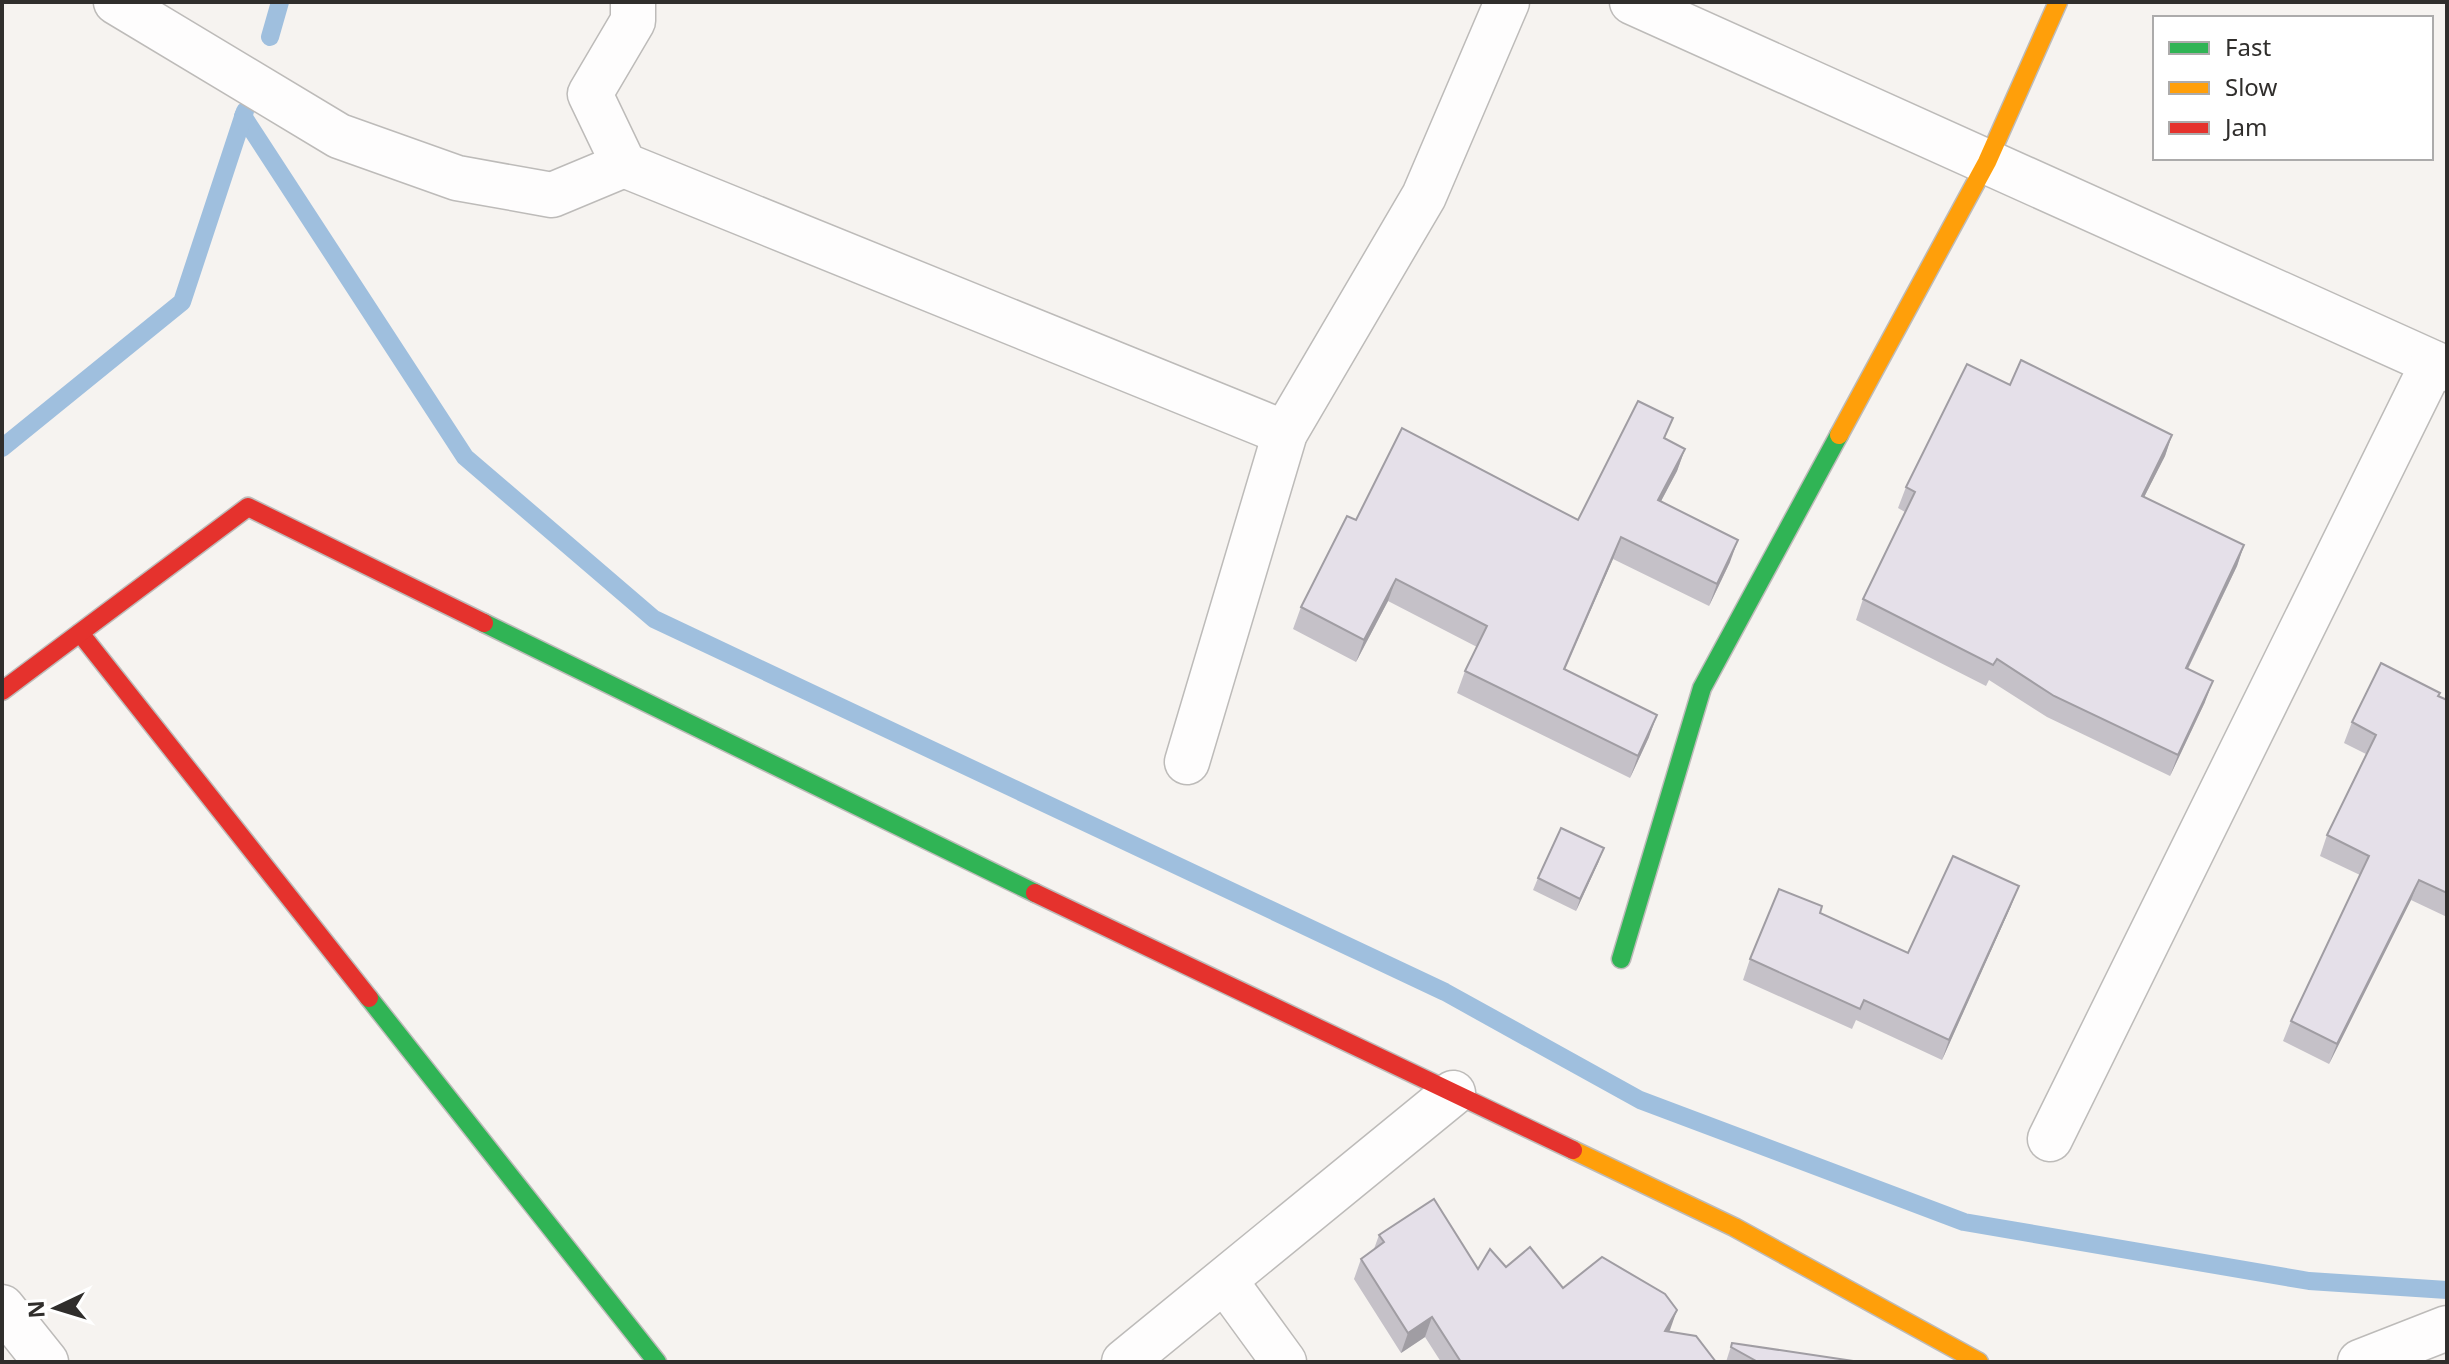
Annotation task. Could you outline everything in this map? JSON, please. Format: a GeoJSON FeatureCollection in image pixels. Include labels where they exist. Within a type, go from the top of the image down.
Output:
{"type":"FeatureCollection","features":[{"type":"Feature","properties":{"kind":"street"},"geometry":{"type":"LineString","coordinates":[[116,2],[339,136],[457,178],[552,195],[624,165]]}},
{"type":"Feature","properties":{"kind":"street"},"geometry":{"type":"LineString","coordinates":[[633,2],[633,21],[590,94],[624,165],[1285,433]]}},
{"type":"Feature","properties":{"kind":"street"},"geometry":{"type":"LineString","coordinates":[[1187,762],[1285,433],[1424,196],[1507,2]]}},
{"type":"Feature","properties":{"kind":"street"},"geometry":{"type":"LineString","coordinates":[[1632,2],[2440,366],[2050,1139]]}},
{"type":"Feature","properties":{"kind":"street"},"geometry":{"type":"LineString","coordinates":[[1621,959],[1702,688],[1987,162],[2058,2]]}},
{"type":"Feature","properties":{"kind":"street"},"geometry":{"type":"LineString","coordinates":[[2,691],[248,507],[931,843],[1734,1227],[1979,1362]]}},
{"type":"Feature","properties":{"kind":"street"},"geometry":{"type":"LineString","coordinates":[[80,633],[657,1362]]}},
{"type":"Feature","properties":{"kind":"street"},"geometry":{"type":"LineString","coordinates":[[1124,1362],[1453,1093]]}},
{"type":"Feature","properties":{"kind":"street"},"geometry":{"type":"LineString","coordinates":[[1225,1281],[1284,1362]]}},
{"type":"Feature","properties":{"kind":"street"},"geometry":{"type":"LineString","coordinates":[[2,1307],[46,1362]]}},
{"type":"Feature","properties":{"kind":"street"},"geometry":{"type":"LineString","coordinates":[[2360,1362],[2447,1328]]}},
{"type":"Feature","properties":{"kind":"building"},"geometry":{"type":"Polygon","coordinates":[[[2021,360],[2172,435],[2142,496],[2244,545],[2186,668],[2213,681],[2178,755],[2054,696],[1997,659],[1993,665],[1863,599],[1915,492],[1906,487],[1967,364],[2010,385],[2021,360]]]}},
{"type":"Feature","properties":{"kind":"building"},"geometry":{"type":"Polygon","coordinates":[[[1638,401],[1673,418],[1664,438],[1685,449],[1658,500],[1738,540],[1717,584],[1621,537],[1564,669],[1657,715],[1638,756],[1465,671],[1487,626],[1396,579],[1364,640],[1301,607],[1347,516],[1356,520],[1402,428],[1578,520],[1638,401]]]}},
{"type":"Feature","properties":{"kind":"building"},"geometry":{"type":"Polygon","coordinates":[[[2381,663],[2440,693],[2438,696],[2447,700],[2447,893],[2419,880],[2337,1044],[2291,1021],[2369,856],[2327,835],[2376,735],[2352,722],[2381,663]]]}},
{"type":"Feature","properties":{"kind":"building"},"geometry":{"type":"Polygon","coordinates":[[[1561,828],[1604,848],[1580,899],[1538,878],[1561,828]]]}},
{"type":"Feature","properties":{"kind":"building"},"geometry":{"type":"Polygon","coordinates":[[[1953,856],[2019,886],[1949,1040],[1864,1000],[1860,1009],[1750,959],[1779,889],[1822,906],[1820,913],[1908,953],[1953,856]]]}},
{"type":"Feature","properties":{"kind":"building"},"geometry":{"type":"Polygon","coordinates":[[[1434,1199],[1478,1269],[1490,1249],[1506,1267],[1530,1247],[1563,1288],[1602,1257],[1665,1294],[1677,1310],[1665,1331],[1696,1336],[1716,1362],[1461,1362],[1432,1317],[1408,1333],[1361,1259],[1384,1242],[1379,1235],[1434,1199]]]}},
{"type":"Feature","properties":{"kind":"building"},"geometry":{"type":"Polygon","coordinates":[[[1732,1343],[1860,1362],[1758,1362],[1731,1347],[1732,1343]]]}},
{"type":"Feature","properties":{"kind":"waterway"},"geometry":{"type":"LineString","coordinates":[[270,37],[280,2]]}},
{"type":"Feature","properties":{"kind":"waterway"},"geometry":{"type":"LineString","coordinates":[[2,448],[182,302],[245,111]]}},
{"type":"Feature","properties":{"kind":"waterway"},"geometry":{"type":"LineString","coordinates":[[243,116],[465,457],[654,619],[1445,992],[1640,1100],[1964,1222],[2309,1281],[2447,1290]]}},
{"type":"Feature","properties":{"kind":"traffic: fast"},"geometry":{"type":"LineString","coordinates":[[1621,959],[1702,688],[1839,435]]}},
{"type":"Feature","properties":{"kind":"traffic: fast"},"geometry":{"type":"LineString","coordinates":[[484,623],[1035,893]]}},
{"type":"Feature","properties":{"kind":"traffic: fast"},"geometry":{"type":"LineString","coordinates":[[369,998],[657,1362]]}},
{"type":"Feature","properties":{"kind":"traffic: slow"},"geometry":{"type":"LineString","coordinates":[[1839,435],[1987,162],[2058,2]]}},
{"type":"Feature","properties":{"kind":"traffic: slow"},"geometry":{"type":"LineString","coordinates":[[1573,1150],[1734,1227],[1979,1362]]}},
{"type":"Feature","properties":{"kind":"traffic: jam"},"geometry":{"type":"LineString","coordinates":[[2,691],[248,507],[484,623]]}},
{"type":"Feature","properties":{"kind":"traffic: jam"},"geometry":{"type":"LineString","coordinates":[[80,633],[369,998]]}},
{"type":"Feature","properties":{"kind":"traffic: jam"},"geometry":{"type":"LineString","coordinates":[[1035,893],[1573,1150]]}}]}
